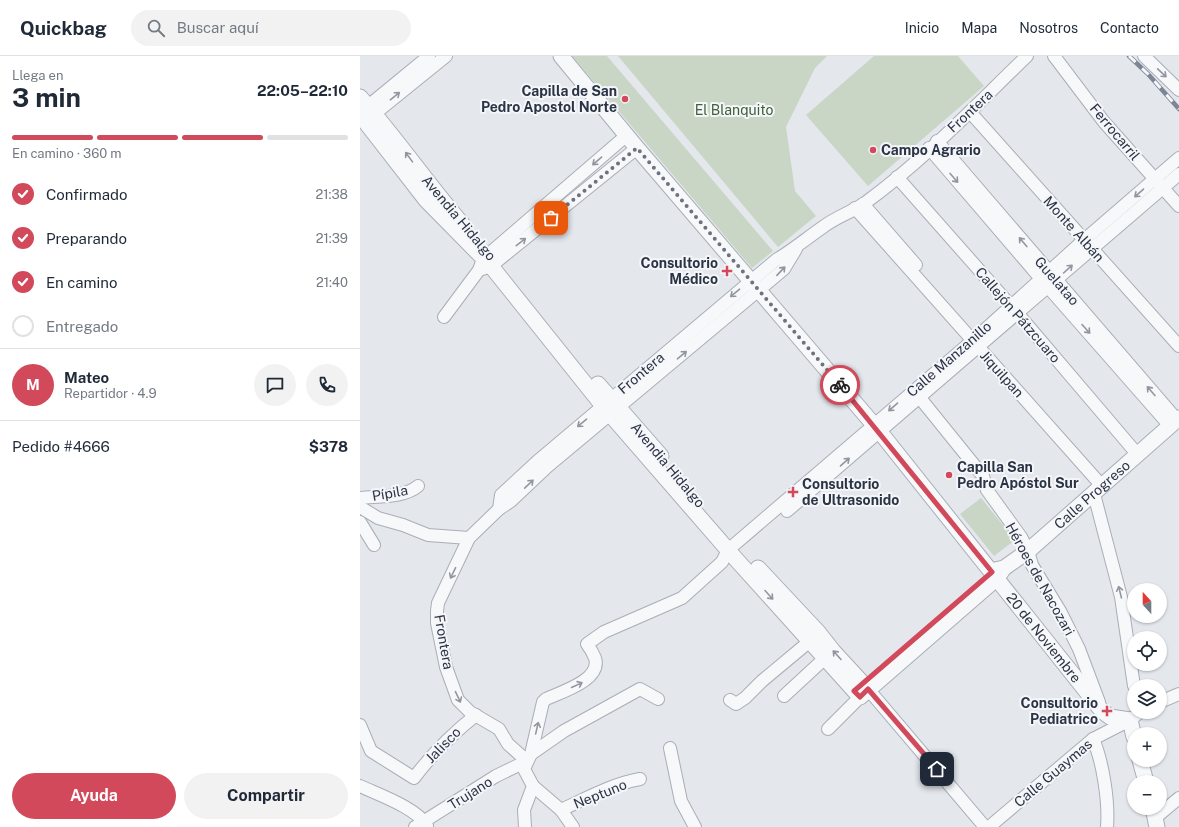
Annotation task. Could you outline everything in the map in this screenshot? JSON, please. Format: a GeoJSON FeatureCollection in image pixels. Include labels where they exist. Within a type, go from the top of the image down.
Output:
{"type":"FeatureCollection","features":[{"type":"Feature","properties":{"kind":"street"},"geometry":{"type":"LineString","coordinates":[[365,111],[429,56]]}},
{"type":"Feature","properties":{"kind":"street"},"geometry":{"type":"LineString","coordinates":[[365,111],[446,56]]}},
{"type":"Feature","properties":{"kind":"street","name":"20 de Noviembre"},"geometry":{"type":"LineString","coordinates":[[561,56],[637,148],[755,285],[997,572],[1102,711],[1110,717],[1127,715]]}},
{"type":"Feature","properties":{"kind":"street","name":"Frontera"},"geometry":{"type":"LineString","coordinates":[[529,758],[508,744],[499,729],[465,709],[458,700],[446,667],[437,618],[438,603],[470,538],[499,509],[501,495],[611,406],[755,285],[784,269],[796,249],[823,226],[859,206],[897,177],[970,112],[1027,56]]}},
{"type":"Feature","properties":{"kind":"street","name":"Ferrocarril"},"geometry":{"type":"LineString","coordinates":[[1054,56],[1104,122],[1179,206]]}},
{"type":"Feature","properties":{"kind":"street"},"geometry":{"type":"LineString","coordinates":[[1144,56],[1179,90]]}},
{"type":"Feature","properties":{"kind":"street","name":"Avendia Hidalgo"},"geometry":{"type":"LineString","coordinates":[[365,111],[435,192],[487,262],[611,406],[732,553],[810,641],[824,659],[861,690]]}},
{"type":"Feature","properties":{"kind":"street","name":"Monte Albán"},"geometry":{"type":"LineString","coordinates":[[970,112],[1087,245],[1179,346]]}},
{"type":"Feature","properties":{"kind":"street"},"geometry":{"type":"LineString","coordinates":[[444,317],[487,262],[627,135]]}},
{"type":"Feature","properties":{"kind":"street","name":"Guelatao"},"geometry":{"type":"LineString","coordinates":[[933,145],[1048,280],[1175,422]]}},
{"type":"Feature","properties":{"kind":"street"},"geometry":{"type":"LineString","coordinates":[[487,262],[637,148]]}},
{"type":"Feature","properties":{"kind":"street","name":"Calle Manzanillo"},"geometry":{"type":"LineString","coordinates":[[529,758],[543,702],[546,699],[582,683],[589,678],[595,668],[596,659],[587,644],[604,632],[682,598],[876,428],[978,342],[1087,245],[1159,184],[1179,158]]}},
{"type":"Feature","properties":{"kind":"street","name":"Calle Manzanillo"},"geometry":{"type":"LineString","coordinates":[[1159,184],[1179,174]]}},
{"type":"Feature","properties":{"kind":"street","name":"Callejón Pátzcuaro"},"geometry":{"type":"LineString","coordinates":[[897,177],[1015,310],[1138,455]]}},
{"type":"Feature","properties":{"kind":"street","name":"Jiquilpan"},"geometry":{"type":"LineString","coordinates":[[859,206],[978,342],[1101,487]]}},
{"type":"Feature","properties":{"kind":"street","name":"Calle Manzanillo"},"geometry":{"type":"LineString","coordinates":[[876,428],[920,398],[978,342]]}},
{"type":"Feature","properties":{"kind":"street","name":"Héroes de Nacozari"},"geometry":{"type":"LineString","coordinates":[[920,398],[983,476],[987,490],[1021,537],[1028,551],[1032,565],[1060,611],[1079,649],[1102,711]]}},
{"type":"Feature","properties":{"kind":"street","name":"Calle Progreso"},"geometry":{"type":"LineString","coordinates":[[828,729],[861,690],[997,572],[1028,551],[1175,422]]}},
{"type":"Feature","properties":{"kind":"street","name":"Pípila"},"geometry":{"type":"LineString","coordinates":[[360,498],[397,494],[410,491],[418,486]]}},
{"type":"Feature","properties":{"kind":"street"},"geometry":{"type":"LineString","coordinates":[[1101,487],[1121,597],[1133,679]]}},
{"type":"Feature","properties":{"kind":"street"},"geometry":{"type":"LineString","coordinates":[[360,507],[378,518],[428,535],[470,538]]}},
{"type":"Feature","properties":{"kind":"street"},"geometry":{"type":"LineString","coordinates":[[360,522],[374,545]]}},
{"type":"Feature","properties":{"kind":"street","name":"Avendia Hidalgo"},"geometry":{"type":"LineString","coordinates":[[732,553],[818,632],[861,690],[985,827]]}},
{"type":"Feature","properties":{"kind":"street"},"geometry":{"type":"LineString","coordinates":[[730,700],[736,704],[745,698],[762,681],[810,641]]}},
{"type":"Feature","properties":{"kind":"street"},"geometry":{"type":"LineString","coordinates":[[784,696],[824,659]]}},
{"type":"Feature","properties":{"kind":"street","name":"Trujano"},"geometry":{"type":"LineString","coordinates":[[422,825],[496,776],[529,758],[564,731],[640,688],[658,698]]}},
{"type":"Feature","properties":{"kind":"street"},"geometry":{"type":"LineString","coordinates":[[1167,699],[1179,694]]}},
{"type":"Feature","properties":{"kind":"street","name":"Jalisco"},"geometry":{"type":"LineString","coordinates":[[360,725],[371,751],[414,778],[433,753],[458,729],[476,715]]}},
{"type":"Feature","properties":{"kind":"street","name":"Calle Guaymas"},"geometry":{"type":"LineString","coordinates":[[990,827],[1093,739],[1127,719]]}},
{"type":"Feature","properties":{"kind":"street"},"geometry":{"type":"LineString","coordinates":[[1093,739],[1097,748],[1104,781],[1108,818],[1107,827]]}},
{"type":"Feature","properties":{"kind":"street"},"geometry":{"type":"LineString","coordinates":[[670,748],[681,801],[695,827]]}},
{"type":"Feature","properties":{"kind":"street"},"geometry":{"type":"LineString","coordinates":[[529,758],[524,769],[533,786],[561,810],[573,827]]}},
{"type":"Feature","properties":{"kind":"street","name":"Neptuno"},"geometry":{"type":"LineString","coordinates":[[561,810],[593,794],[627,781],[640,779]]}},
{"type":"Feature","properties":{"kind":"street"},"geometry":{"type":"LineString","coordinates":[[360,786],[408,810],[422,825]]}},
{"type":"Feature","properties":{"kind":"street"},"geometry":{"type":"LineString","coordinates":[[525,827],[524,810],[533,786]]}},
{"type":"Feature","properties":{"kind":"street"},"geometry":{"type":"LineString","coordinates":[[1155,818],[1179,798]]}},
{"type":"Feature","properties":{"kind":"street"},"geometry":{"type":"LineString","coordinates":[[524,810],[532,827]]}},
{"type":"Feature","properties":{"kind":"green space"},"geometry":{"type":"Polygon","coordinates":[[[572,56],[607,56],[773,251],[752,268],[572,56]]]}},
{"type":"Feature","properties":{"kind":"green space","name":"El Blanquito"},"geometry":{"type":"Polygon","coordinates":[[[618,56],[827,56],[815,68],[786,127],[795,191],[816,216],[778,247],[618,56]]]}},
{"type":"Feature","properties":{"kind":"green space","name":"Campo Agrario"},"geometry":{"type":"Polygon","coordinates":[[[874,56],[958,56],[984,86],[868,186],[806,115],[874,56]]]}},
{"type":"Feature","properties":{"kind":"green space"},"geometry":{"type":"Polygon","coordinates":[[[981,498],[1015,540],[994,556],[960,514],[981,498]]]}},
{"type":"Feature","properties":{"kind":"railway"},"geometry":{"type":"LineString","coordinates":[[1129,56],[1148,74],[1179,109]]}},
{"type":"Feature","properties":{"kind":"way so far"},"geometry":{"type":"LineString","coordinates":[[551,218],[637,148],[840,385]]}},
{"type":"Feature","properties":{"kind":"place","name":"Capilla de San Pedro Apostol Norte"},"geometry":{"type":"Point","coordinates":[625,99]}},
{"type":"Feature","properties":{"kind":"place","name":"Campo Agrario"},"geometry":{"type":"Point","coordinates":[873,150]}},
{"type":"Feature","properties":{"kind":"place","name":"Consultorio Médico"},"geometry":{"type":"Point","coordinates":[727,271]}},
{"type":"Feature","properties":{"kind":"place","name":"Capilla San Pedro Apóstol Sur"},"geometry":{"type":"Point","coordinates":[949,475]}},
{"type":"Feature","properties":{"kind":"place","name":"Consultorio de Ultrasonido"},"geometry":{"type":"Point","coordinates":[793,492]}},
{"type":"Feature","properties":{"kind":"place","name":"Consultorio Pediatrico"},"geometry":{"type":"Point","coordinates":[1107,711]}},
{"type":"Feature","properties":{"kind":"route"},"geometry":{"type":"LineString","coordinates":[[840,385],[880,432],[992,572],[854,691],[860,697],[868,689],[937,769]]}}]}
